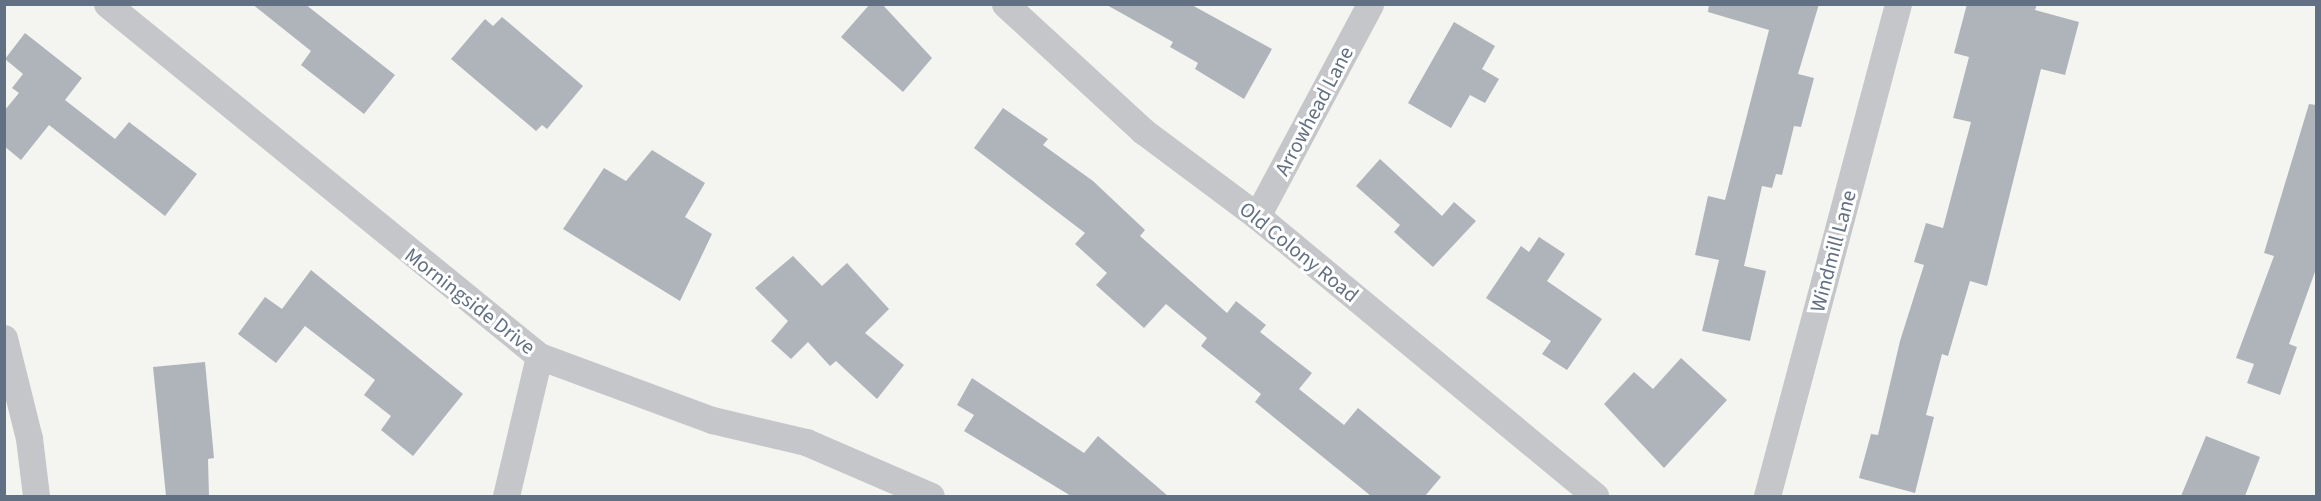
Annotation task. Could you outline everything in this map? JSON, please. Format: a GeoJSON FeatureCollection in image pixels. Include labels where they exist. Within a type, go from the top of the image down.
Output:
{"type":"FeatureCollection","features":[{"type":"Feature","properties":{"kind":"street","name":"Morningside Drive"},"geometry":{"type":"LineString","coordinates":[[107,4],[539,356],[712,420],[806,442],[931,496]]}},
{"type":"Feature","properties":{"kind":"street","name":"Old Colony Road"},"geometry":{"type":"LineString","coordinates":[[1005,4],[1143,131],[1257,216],[1595,496]]}},
{"type":"Feature","properties":{"kind":"street","name":"Arrowhead Lane"},"geometry":{"type":"LineString","coordinates":[[1257,216],[1370,4]]}},
{"type":"Feature","properties":{"kind":"street","name":"Windmill Lane"},"geometry":{"type":"LineString","coordinates":[[1767,496],[1898,4]]}},
{"type":"Feature","properties":{"kind":"street"},"geometry":{"type":"LineString","coordinates":[[6,350],[36,496]]}},
{"type":"Feature","properties":{"kind":"street"},"geometry":{"type":"LineString","coordinates":[[506,496],[539,356]]}},
{"type":"Feature","properties":{"kind":"building"},"geometry":{"type":"Polygon","coordinates":[[[252,4],[305,4],[395,75],[364,114],[301,65],[311,51],[252,4]]]}},
{"type":"Feature","properties":{"kind":"building"},"geometry":{"type":"Polygon","coordinates":[[[870,4],[882,4],[932,58],[903,92],[841,37],[870,4]]]}},
{"type":"Feature","properties":{"kind":"building"},"geometry":{"type":"Polygon","coordinates":[[[1105,4],[1190,4],[1272,49],[1244,99],[1195,69],[1198,63],[1170,47],[1173,42],[1105,4]]]}},
{"type":"Feature","properties":{"kind":"building"},"geometry":{"type":"Polygon","coordinates":[[[1709,4],[1819,4],[1798,74],[1814,78],[1801,127],[1794,126],[1782,175],[1776,174],[1772,188],[1762,186],[1744,266],[1766,271],[1750,341],[1702,331],[1719,260],[1695,255],[1708,196],[1725,200],[1769,30],[1708,12],[1709,4]]]}},
{"type":"Feature","properties":{"kind":"building"},"geometry":{"type":"Polygon","coordinates":[[[1967,4],[2037,4],[2035,10],[2079,22],[2065,75],[2041,69],[1987,286],[1970,281],[1948,356],[1942,354],[1926,415],[1934,417],[1915,493],[1859,478],[1871,434],[1878,435],[1900,341],[1924,265],[1914,262],[1926,223],[1943,228],[1971,122],[1953,118],[1969,57],[1954,53],[1967,4]]]}},
{"type":"Feature","properties":{"kind":"building"},"geometry":{"type":"Polygon","coordinates":[[[502,17],[583,86],[547,129],[542,125],[536,131],[451,59],[485,19],[493,26],[502,17]]]}},
{"type":"Feature","properties":{"kind":"building"},"geometry":{"type":"Polygon","coordinates":[[[1454,22],[1495,46],[1482,69],[1499,79],[1485,103],[1470,95],[1451,128],[1408,103],[1454,22]]]}},
{"type":"Feature","properties":{"kind":"building"},"geometry":{"type":"Polygon","coordinates":[[[25,33],[82,78],[65,100],[115,139],[129,122],[197,174],[165,216],[49,125],[21,160],[4,146],[4,111],[19,93],[12,88],[23,74],[5,59],[25,33]]]}},
{"type":"Feature","properties":{"kind":"building"},"geometry":{"type":"Polygon","coordinates":[[[2309,104],[2316,105],[2316,269],[2289,344],[2297,347],[2280,395],[2247,383],[2254,364],[2236,358],[2274,256],[2264,253],[2309,104]]]}},
{"type":"Feature","properties":{"kind":"building"},"geometry":{"type":"Polygon","coordinates":[[[1003,108],[1048,139],[1043,145],[1093,181],[1145,230],[1140,236],[1227,313],[1236,301],[1266,325],[1260,332],[1312,373],[1299,389],[1344,425],[1358,408],[1441,477],[1425,496],[1371,496],[1255,402],[1261,394],[1201,346],[1207,338],[1166,304],[1144,328],[1096,285],[1107,273],[1075,244],[1085,233],[974,148],[1003,108]]]}},
{"type":"Feature","properties":{"kind":"building"},"geometry":{"type":"Polygon","coordinates":[[[652,150],[705,183],[685,217],[712,234],[680,301],[563,229],[604,168],[626,181],[652,150]]]}},
{"type":"Feature","properties":{"kind":"building"},"geometry":{"type":"Polygon","coordinates":[[[1380,159],[1442,216],[1454,202],[1476,221],[1433,267],[1394,232],[1400,225],[1356,186],[1380,159]]]}},
{"type":"Feature","properties":{"kind":"building"},"geometry":{"type":"Polygon","coordinates":[[[1539,237],[1565,254],[1547,281],[1602,319],[1567,370],[1542,354],[1551,341],[1486,298],[1521,246],[1529,252],[1539,237]]]}},
{"type":"Feature","properties":{"kind":"building"},"geometry":{"type":"Polygon","coordinates":[[[793,256],[822,286],[847,263],[889,309],[865,333],[904,365],[877,399],[836,361],[830,366],[808,342],[791,359],[771,341],[788,321],[755,288],[793,256]]]}},
{"type":"Feature","properties":{"kind":"building"},"geometry":{"type":"Polygon","coordinates":[[[311,270],[463,394],[413,456],[381,430],[391,416],[364,395],[375,380],[305,326],[276,363],[238,334],[265,297],[282,309],[311,270]]]}},
{"type":"Feature","properties":{"kind":"building"},"geometry":{"type":"Polygon","coordinates":[[[1681,358],[1727,400],[1664,468],[1604,404],[1634,372],[1653,389],[1681,358]]]}},
{"type":"Feature","properties":{"kind":"building"},"geometry":{"type":"Polygon","coordinates":[[[205,362],[214,458],[208,459],[209,496],[166,496],[153,367],[205,362]]]}},
{"type":"Feature","properties":{"kind":"building"},"geometry":{"type":"Polygon","coordinates":[[[972,378],[1084,453],[1098,436],[1168,496],[1071,496],[964,431],[974,415],[957,405],[972,378]]]}},
{"type":"Feature","properties":{"kind":"building"},"geometry":{"type":"Polygon","coordinates":[[[2206,436],[2260,457],[2245,496],[2181,496],[2206,436]]]}}]}
